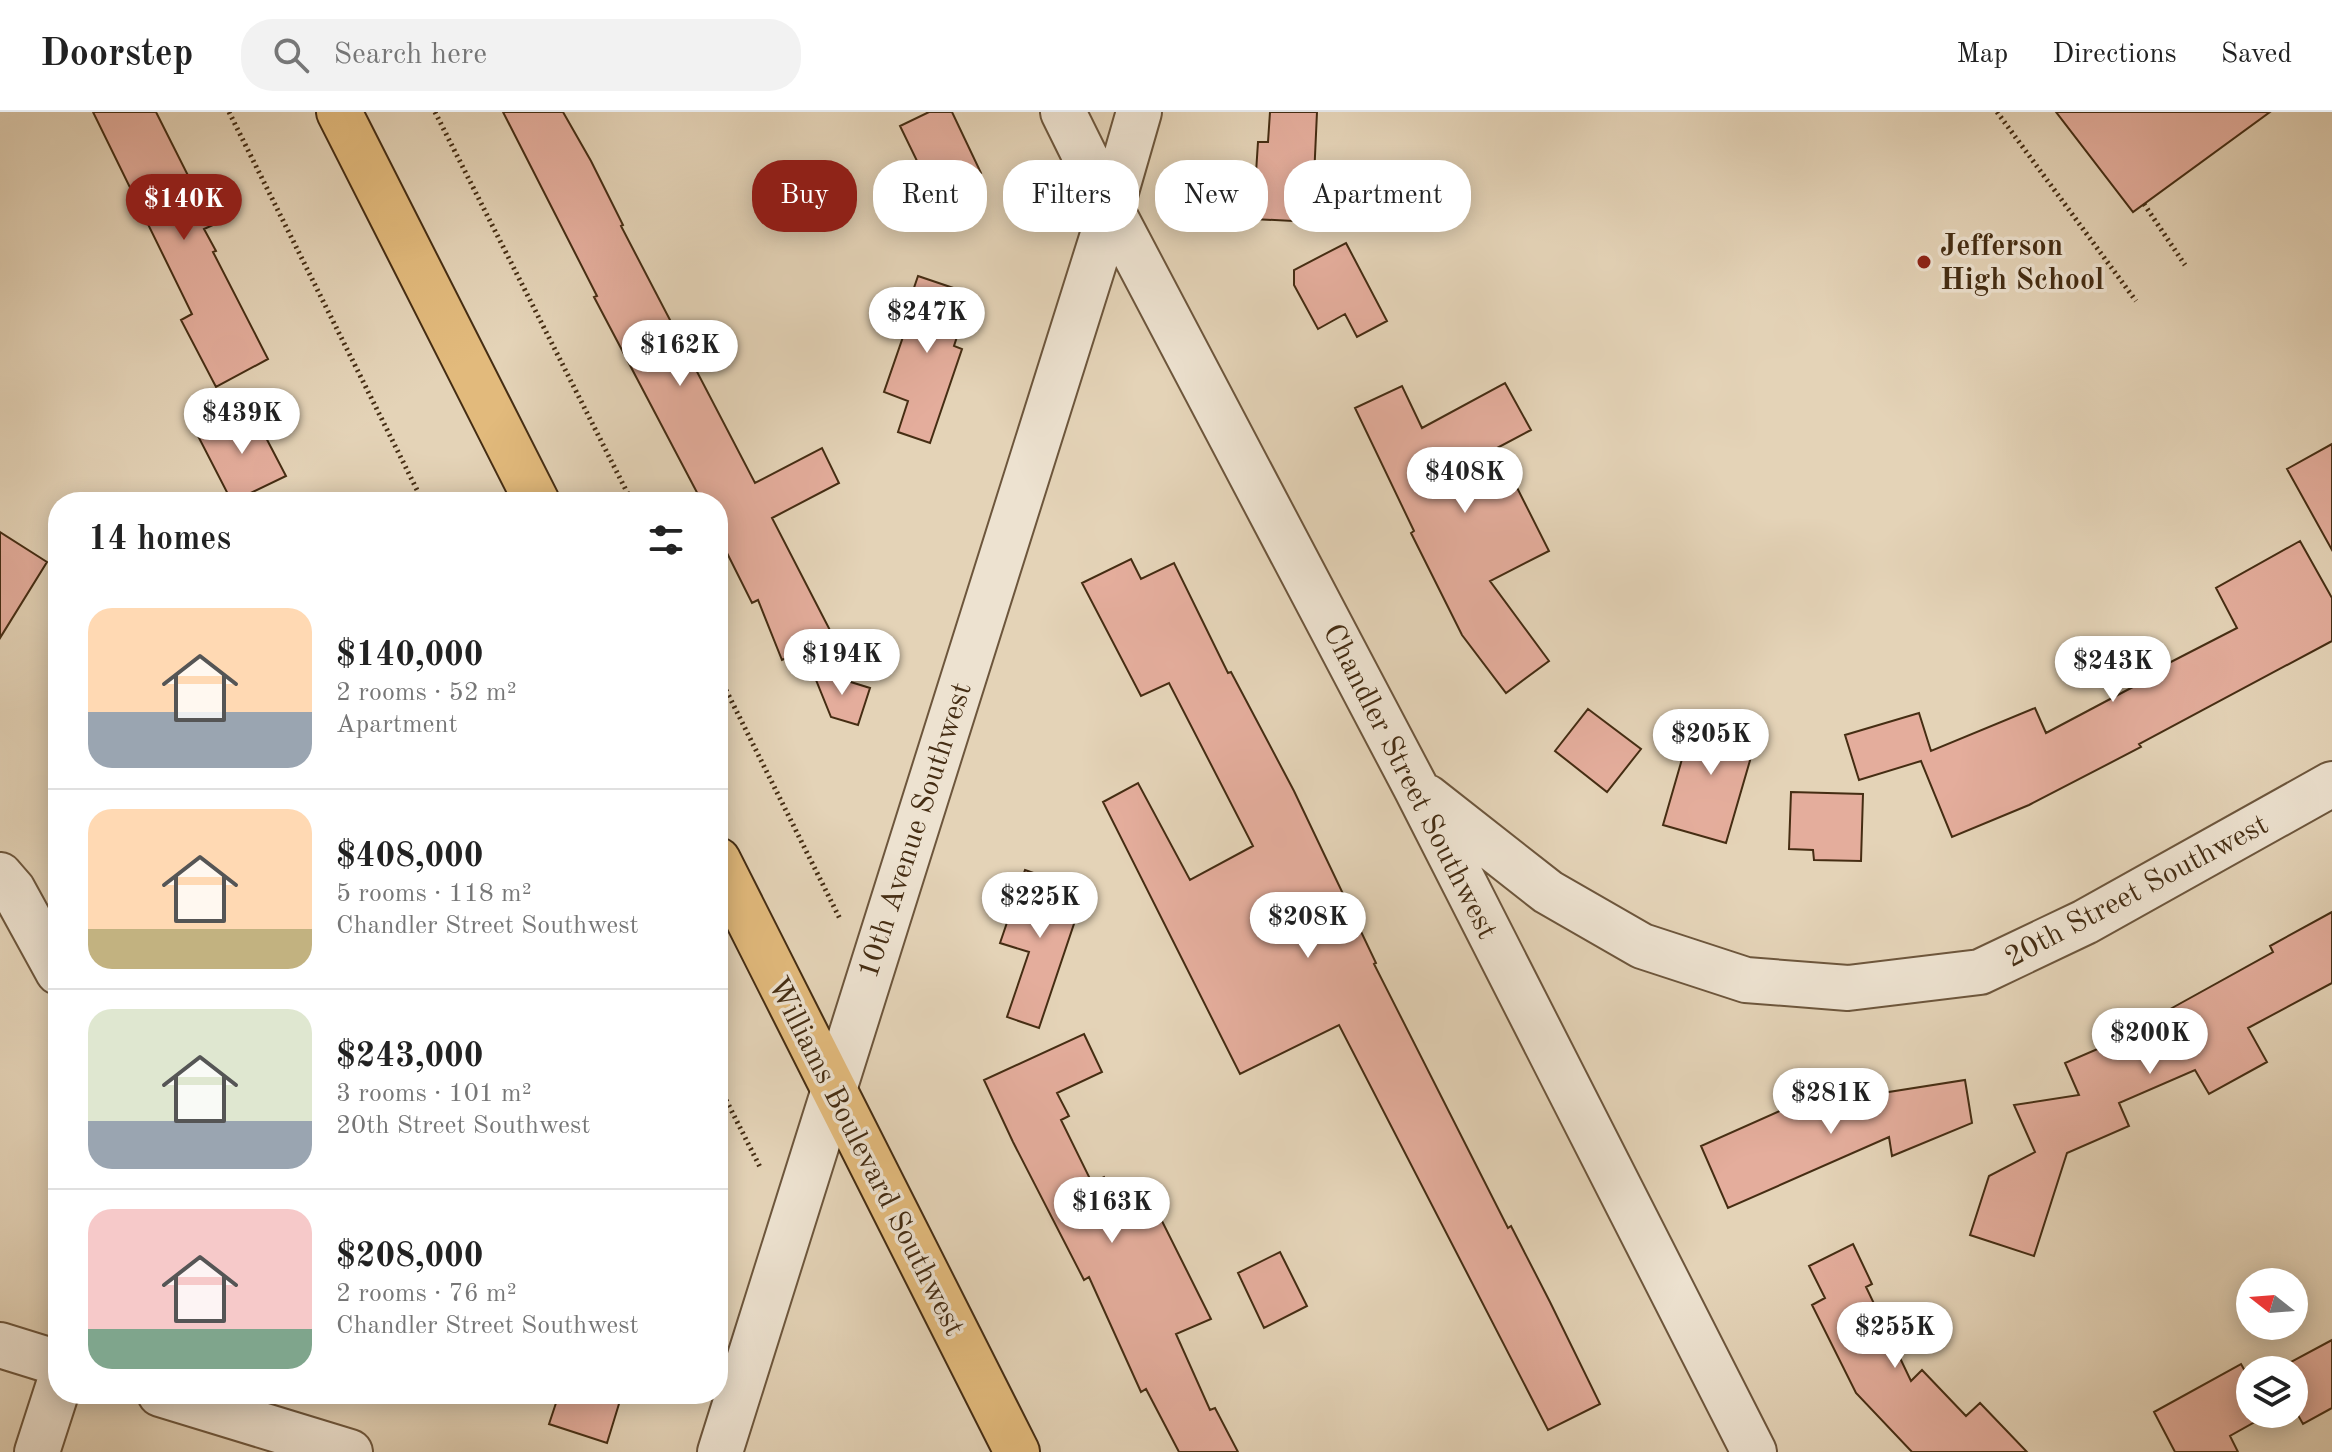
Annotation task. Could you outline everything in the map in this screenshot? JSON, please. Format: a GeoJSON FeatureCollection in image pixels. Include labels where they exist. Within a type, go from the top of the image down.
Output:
{"type":"FeatureCollection","features":[{"type":"Feature","properties":{"kind":"main road"},"geometry":{"type":"LineString","coordinates":[[339,112],[532,492]]}},
{"type":"Feature","properties":{"kind":"main road","name":"Williams Boulevard Southwest"},"geometry":{"type":"LineString","coordinates":[[728,880],[1017,1452]]}},
{"type":"Feature","properties":{"kind":"street","name":"Chandler Street Southwest"},"geometry":{"type":"LineString","coordinates":[[1063,112],[1087,160]]}},
{"type":"Feature","properties":{"kind":"street","name":"10th Avenue Southwest"},"geometry":{"type":"LineString","coordinates":[[1125,160],[1139,112]]}},
{"type":"Feature","properties":{"kind":"street","name":"10th Avenue Southwest"},"geometry":{"type":"LineString","coordinates":[[720,1452],[1104,232]]}},
{"type":"Feature","properties":{"kind":"street","name":"Chandler Street Southwest"},"geometry":{"type":"LineString","coordinates":[[1123,232],[1416,788],[1754,1452]]}},
{"type":"Feature","properties":{"kind":"street","name":"20th Street Southwest"},"geometry":{"type":"LineString","coordinates":[[1416,788],[1548,892],[1642,946],[1746,980],[1848,988],[1980,972],[2085,922],[2332,784]]}},
{"type":"Feature","properties":{"kind":"street"},"geometry":{"type":"LineString","coordinates":[[0,875],[13,890],[48,954]]}},
{"type":"Feature","properties":{"kind":"street"},"geometry":{"type":"LineString","coordinates":[[0,1345],[48,1360]]}},
{"type":"Feature","properties":{"kind":"street"},"geometry":{"type":"LineString","coordinates":[[37,1452],[53,1404]]}},
{"type":"Feature","properties":{"kind":"street"},"geometry":{"type":"LineString","coordinates":[[193,1404],[350,1452]]}},
{"type":"Feature","properties":{"kind":"path"},"geometry":{"type":"LineString","coordinates":[[229,112],[418,492]]}},
{"type":"Feature","properties":{"kind":"path"},"geometry":{"type":"LineString","coordinates":[[435,112],[627,492]]}},
{"type":"Feature","properties":{"kind":"path"},"geometry":{"type":"LineString","coordinates":[[1997,112],[2136,301]]}},
{"type":"Feature","properties":{"kind":"path"},"geometry":{"type":"LineString","coordinates":[[2144,204],[2185,265]]}},
{"type":"Feature","properties":{"kind":"path"},"geometry":{"type":"LineString","coordinates":[[728,694],[841,922]]}},
{"type":"Feature","properties":{"kind":"path"},"geometry":{"type":"LineString","coordinates":[[728,1103],[762,1169]]}},
{"type":"Feature","properties":{"kind":"building"},"geometry":{"type":"Polygon","coordinates":[[[93,112],[156,112],[213,225],[204,229],[216,251],[213,252],[268,359],[216,387],[181,320],[192,314],[93,112]]]}},
{"type":"Feature","properties":{"kind":"building"},"geometry":{"type":"Polygon","coordinates":[[[503,112],[563,112],[755,483],[822,448],[839,483],[772,518],[834,638],[782,660],[758,600],[752,603],[728,555],[728,492],[697,492],[594,297],[597,296],[503,112]]]}},
{"type":"Feature","properties":{"kind":"building"},"geometry":{"type":"Polygon","coordinates":[[[929,112],[952,112],[975,160],[917,160],[900,126],[929,112]]]}},
{"type":"Feature","properties":{"kind":"building"},"geometry":{"type":"Polygon","coordinates":[[[1270,112],[1317,112],[1315,160],[1284,160],[1284,221],[1268,220],[1268,160],[1257,160],[1258,142],[1268,142],[1270,112]]]}},
{"type":"Feature","properties":{"kind":"building"},"geometry":{"type":"Polygon","coordinates":[[[2056,112],[2270,112],[2133,212],[2056,112]]]}},
{"type":"Feature","properties":{"kind":"building"},"geometry":{"type":"Polygon","coordinates":[[[1346,243],[1387,321],[1357,337],[1345,314],[1318,329],[1294,285],[1294,270],[1346,243]]]}},
{"type":"Feature","properties":{"kind":"building"},"geometry":{"type":"Polygon","coordinates":[[[918,276],[971,294],[954,346],[962,349],[930,443],[898,432],[908,401],[884,392],[905,331],[900,329],[918,276]]]}},
{"type":"Feature","properties":{"kind":"building"},"geometry":{"type":"Polygon","coordinates":[[[1505,383],[1531,430],[1497,448],[1549,551],[1490,581],[1549,661],[1506,693],[1462,635],[1411,533],[1414,531],[1355,408],[1402,386],[1422,428],[1505,383]]]}},
{"type":"Feature","properties":{"kind":"building"},"geometry":{"type":"Polygon","coordinates":[[[251,409],[286,476],[253,492],[227,492],[198,436],[251,409]]]}},
{"type":"Feature","properties":{"kind":"building"},"geometry":{"type":"Polygon","coordinates":[[[2332,444],[2332,550],[2287,469],[2332,444]]]}},
{"type":"Feature","properties":{"kind":"building"},"geometry":{"type":"Polygon","coordinates":[[[0,532],[47,562],[0,638],[0,532]]]}},
{"type":"Feature","properties":{"kind":"building"},"geometry":{"type":"Polygon","coordinates":[[[2300,541],[2332,598],[2332,641],[2139,744],[2141,747],[2029,805],[1952,837],[1921,761],[1859,780],[1845,735],[1919,713],[1931,751],[2035,708],[2046,733],[2165,670],[2163,666],[2237,628],[2216,588],[2300,541]]]}},
{"type":"Feature","properties":{"kind":"building"},"geometry":{"type":"Polygon","coordinates":[[[1131,559],[1141,579],[1174,563],[1228,673],[1231,672],[1294,791],[1374,964],[1600,1404],[1548,1430],[1339,1025],[1240,1074],[1103,802],[1138,783],[1190,880],[1253,846],[1169,683],[1141,696],[1082,583],[1131,559]]]}},
{"type":"Feature","properties":{"kind":"building"},"geometry":{"type":"Polygon","coordinates":[[[812,670],[870,688],[858,725],[831,717],[812,670]]]}},
{"type":"Feature","properties":{"kind":"building"},"geometry":{"type":"Polygon","coordinates":[[[1588,709],[1641,749],[1607,792],[1555,751],[1588,709]]]}},
{"type":"Feature","properties":{"kind":"building"},"geometry":{"type":"Polygon","coordinates":[[[1695,714],[1760,726],[1726,843],[1663,825],[1695,714]]]}},
{"type":"Feature","properties":{"kind":"building"},"geometry":{"type":"Polygon","coordinates":[[[1791,792],[1863,794],[1861,861],[1814,860],[1813,850],[1789,849],[1791,792]]]}},
{"type":"Feature","properties":{"kind":"building"},"geometry":{"type":"Polygon","coordinates":[[[1025,870],[1085,891],[1039,1028],[1007,1017],[1029,952],[1000,943],[1025,870]]]}},
{"type":"Feature","properties":{"kind":"building"},"geometry":{"type":"Polygon","coordinates":[[[2332,912],[2332,983],[2248,1028],[2267,1062],[2209,1094],[2195,1070],[2119,1103],[2129,1126],[2067,1153],[2034,1256],[1970,1235],[1989,1176],[2035,1152],[2014,1105],[2079,1095],[2065,1063],[2167,1019],[2163,1013],[2273,952],[2270,946],[2332,912]]]}},
{"type":"Feature","properties":{"kind":"building"},"geometry":{"type":"Polygon","coordinates":[[[1084,1034],[1102,1072],[1057,1093],[1069,1116],[1061,1120],[1092,1183],[1104,1177],[1127,1222],[1155,1207],[1211,1319],[1176,1334],[1210,1410],[1215,1408],[1238,1452],[1179,1452],[1146,1389],[1141,1392],[1089,1277],[1084,1280],[984,1080],[1084,1034]]]}},
{"type":"Feature","properties":{"kind":"building"},"geometry":{"type":"Polygon","coordinates":[[[1965,1080],[1972,1123],[1892,1156],[1889,1137],[1728,1208],[1701,1146],[1793,1105],[1799,1118],[1838,1100],[1965,1080]]]}},
{"type":"Feature","properties":{"kind":"building"},"geometry":{"type":"Polygon","coordinates":[[[1853,1244],[1872,1284],[1866,1287],[1911,1381],[1922,1370],[1966,1416],[1980,1403],[2027,1452],[1912,1452],[1856,1393],[1812,1305],[1825,1298],[1809,1266],[1853,1244]]]}},
{"type":"Feature","properties":{"kind":"building"},"geometry":{"type":"Polygon","coordinates":[[[1280,1252],[1307,1306],[1264,1328],[1238,1273],[1280,1252]]]}},
{"type":"Feature","properties":{"kind":"building"},"geometry":{"type":"Polygon","coordinates":[[[2332,1340],[2332,1408],[2308,1421],[2308,1356],[2302,1356],[2332,1340]]]}},
{"type":"Feature","properties":{"kind":"building"},"geometry":{"type":"Polygon","coordinates":[[[2236,1367],[2236,1428],[2244,1428],[2230,1436],[2238,1452],[2175,1452],[2154,1412],[2236,1367]]]}},
{"type":"Feature","properties":{"kind":"building"},"geometry":{"type":"Polygon","coordinates":[[[556,1404],[619,1404],[607,1443],[549,1424],[556,1404]]]}},
{"type":"Feature","properties":{"kind":"place","name":"Jefferson High School"},"geometry":{"type":"Point","coordinates":[1924,262]}}]}
